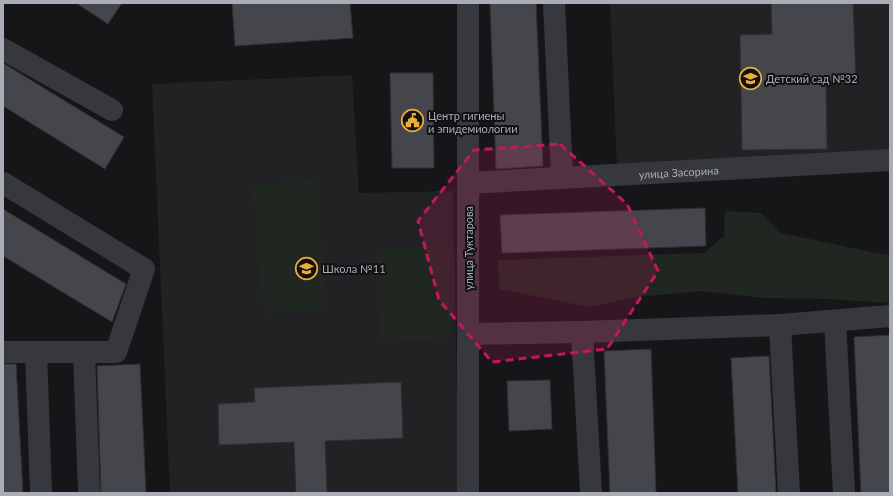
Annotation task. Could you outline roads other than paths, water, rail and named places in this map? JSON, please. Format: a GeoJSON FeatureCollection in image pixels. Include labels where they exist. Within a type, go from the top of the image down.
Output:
{"type":"FeatureCollection","features":[{"type":"Feature","properties":{"kind":"street","name":"улица Туктарова"},"geometry":{"type":"LineString","coordinates":[[468,3],[468,493]]}},
{"type":"Feature","properties":{"kind":"street"},"geometry":{"type":"LineString","coordinates":[[554,3],[562,178]]}},
{"type":"Feature","properties":{"kind":"street"},"geometry":{"type":"LineString","coordinates":[[3,49],[112,110]]}},
{"type":"Feature","properties":{"kind":"street","name":"улица Засорина"},"geometry":{"type":"LineString","coordinates":[[468,183],[890,160]]}},
{"type":"Feature","properties":{"kind":"street"},"geometry":{"type":"LineString","coordinates":[[3,183],[144,269],[116,352],[3,352]]}},
{"type":"Feature","properties":{"kind":"street"},"geometry":{"type":"LineString","coordinates":[[468,334],[582,332],[780,325],[890,316]]}},
{"type":"Feature","properties":{"kind":"street"},"geometry":{"type":"LineString","coordinates":[[835,320],[844,493]]}},
{"type":"Feature","properties":{"kind":"street"},"geometry":{"type":"LineString","coordinates":[[780,325],[789,493]]}},
{"type":"Feature","properties":{"kind":"street"},"geometry":{"type":"LineString","coordinates":[[582,332],[591,493]]}},
{"type":"Feature","properties":{"kind":"street"},"geometry":{"type":"LineString","coordinates":[[36,352],[41,493]]}},
{"type":"Feature","properties":{"kind":"street"},"geometry":{"type":"LineString","coordinates":[[84,352],[89,493]]}},
{"type":"Feature","properties":{"kind":"place","name":"Детский сад №32"},"geometry":{"type":"Point","coordinates":[751,78]}},
{"type":"Feature","properties":{"kind":"place","name":"Центр гигиены и эпидемиологии"},"geometry":{"type":"Point","coordinates":[412,121]}},
{"type":"Feature","properties":{"kind":"place","name":"Школа №11"},"geometry":{"type":"Point","coordinates":[307,268]}}]}
